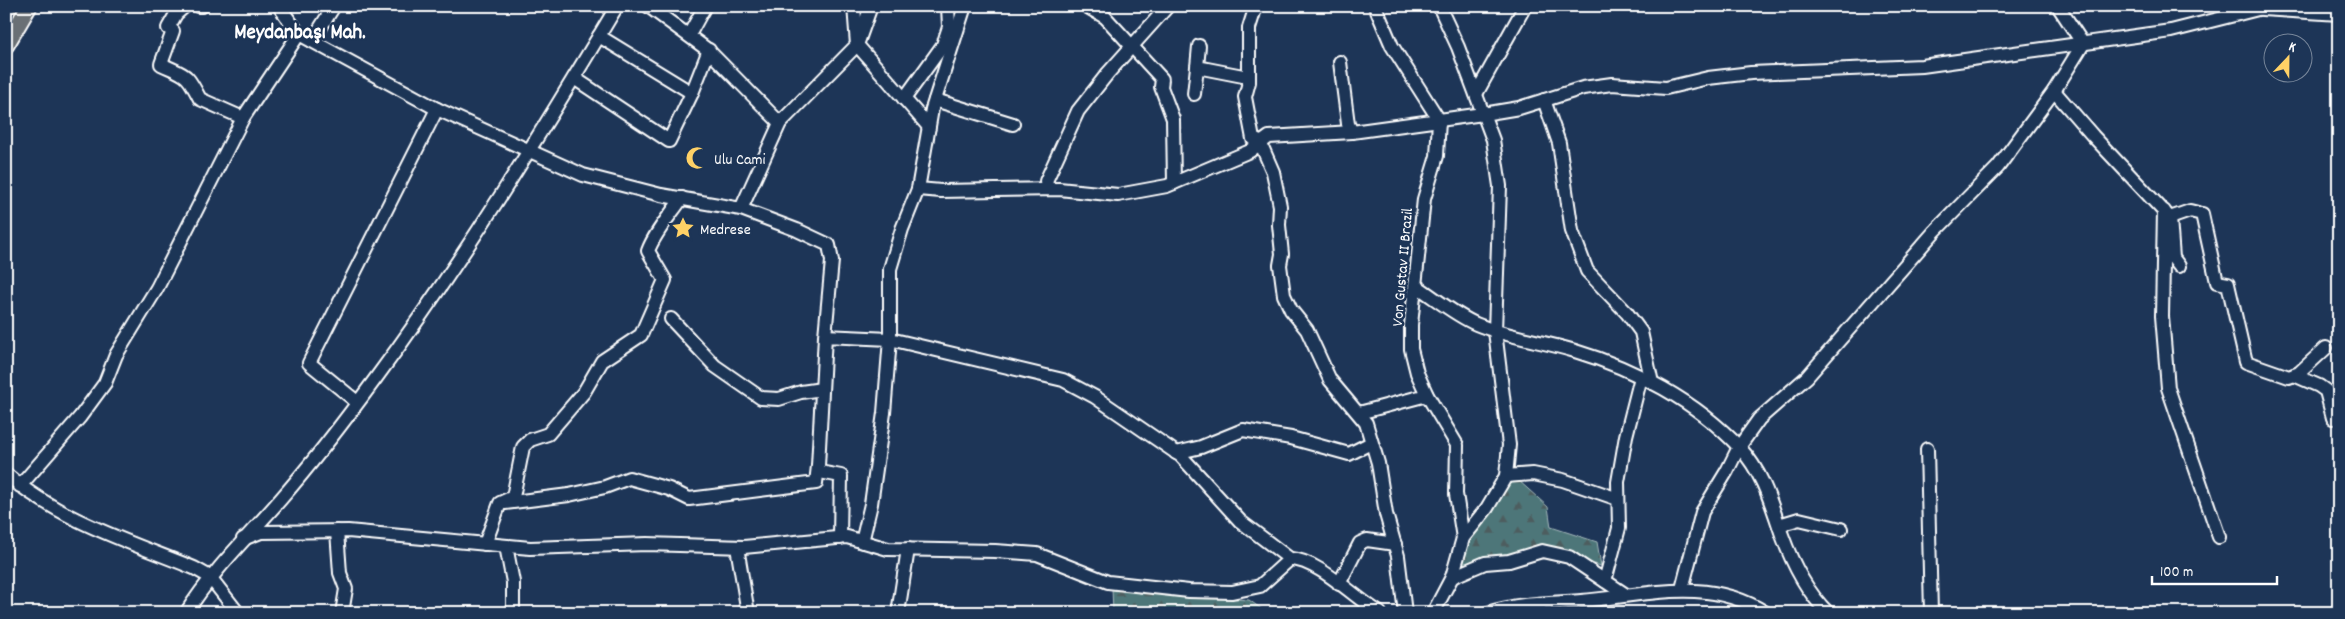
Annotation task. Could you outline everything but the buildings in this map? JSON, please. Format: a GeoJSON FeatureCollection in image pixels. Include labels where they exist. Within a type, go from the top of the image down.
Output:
{"type":"FeatureCollection","features":[{"type":"Feature","properties":{"kind":"main road"},"geometry":{"type":"LineString","coordinates":[[6,12],[10,6]]}},
{"type":"Feature","properties":{"kind":"main road"},"geometry":{"type":"LineString","coordinates":[[6,45],[29,6]]}},
{"type":"Feature","properties":{"kind":"street"},"geometry":{"type":"LineString","coordinates":[[185,6],[176,14],[168,28],[173,31],[161,64],[182,73],[191,80],[200,99],[243,118]]}},
{"type":"Feature","properties":{"kind":"street"},"geometry":{"type":"LineString","coordinates":[[279,6],[299,34],[437,109],[530,151],[583,174],[682,198],[741,209],[797,230],[829,245],[832,261],[825,336],[823,404],[816,483],[689,499],[669,490],[629,478],[605,487],[570,495],[528,502],[500,503]]}},
{"type":"Feature","properties":{"kind":"street"},"geometry":{"type":"LineString","coordinates":[[312,41],[334,6]]}},
{"type":"Feature","properties":{"kind":"street"},"geometry":{"type":"LineString","coordinates":[[186,613],[210,577],[281,499],[357,402],[457,262],[530,151],[617,6]]}},
{"type":"Feature","properties":{"kind":"street"},"geometry":{"type":"LineString","coordinates":[[648,6],[709,50],[780,123]]}},
{"type":"Feature","properties":{"kind":"street"},"geometry":{"type":"LineString","coordinates":[[689,35],[704,6]]}},
{"type":"Feature","properties":{"kind":"street"},"geometry":{"type":"LineString","coordinates":[[854,6],[857,45],[929,127]]}},
{"type":"Feature","properties":{"kind":"street"},"geometry":{"type":"LineString","coordinates":[[741,209],[780,123],[857,45],[871,6]]}},
{"type":"Feature","properties":{"kind":"street"},"geometry":{"type":"LineString","coordinates":[[904,99],[943,45],[949,27],[948,6]]}},
{"type":"Feature","properties":{"kind":"street"},"geometry":{"type":"LineString","coordinates":[[862,542],[871,504],[884,413],[890,339],[890,270],[902,229],[918,189],[935,100],[965,6]]}},
{"type":"Feature","properties":{"kind":"street"},"geometry":{"type":"LineString","coordinates":[[1086,6],[1105,18],[1162,80],[1160,87],[1173,119],[1174,183]]}},
{"type":"Feature","properties":{"kind":"street"},"geometry":{"type":"LineString","coordinates":[[1048,189],[1046,181],[1078,111],[1168,6]]}},
{"type":"Feature","properties":{"kind":"street"},"geometry":{"type":"LineString","coordinates":[[1256,6],[1249,28],[1246,111],[1253,139],[1260,142],[1273,172],[1280,206],[1279,225],[1282,254],[1280,265],[1284,295],[1291,310],[1307,330],[1330,380],[1338,392],[1360,414],[1366,423],[1378,463],[1386,514],[1395,544],[1403,583],[1405,613]]}},
{"type":"Feature","properties":{"kind":"street"},"geometry":{"type":"LineString","coordinates":[[1375,6],[1392,46],[1439,120]]}},
{"type":"Feature","properties":{"kind":"street"},"geometry":{"type":"LineString","coordinates":[[1433,613],[1452,577],[1463,538],[1487,508],[1506,476],[1509,445],[1495,330],[1500,186],[1493,140],[1458,47],[1439,6]]}},
{"type":"Feature","properties":{"kind":"street"},"geometry":{"type":"LineString","coordinates":[[1476,94],[1525,6]]}},
{"type":"Feature","properties":{"kind":"street"},"geometry":{"type":"LineString","coordinates":[[2058,6],[2083,44]]}},
{"type":"Feature","properties":{"kind":"street"},"geometry":{"type":"LineString","coordinates":[[918,189],[1048,189],[1118,195],[1174,183],[1250,151],[1269,137],[1352,132],[1483,114],[1518,108],[1583,88],[1612,84],[1666,88],[1708,78],[1751,73],[1922,66],[2170,31],[2270,6]]}},
{"type":"Feature","properties":{"kind":"street"},"geometry":{"type":"LineString","coordinates":[[2257,9],[2339,14]]}},
{"type":"Feature","properties":{"kind":"street"},"geometry":{"type":"LineString","coordinates":[[20,486],[80,417],[105,383],[116,355],[157,288],[243,118],[299,34]]}},
{"type":"Feature","properties":{"kind":"street"},"geometry":{"type":"LineString","coordinates":[[599,36],[692,93]]}},
{"type":"Feature","properties":{"kind":"street"},"geometry":{"type":"LineString","coordinates":[[1682,589],[1702,512],[1728,471],[1739,447],[1759,419],[1806,378],[1935,231],[1998,167],[2054,90],[2083,44]]}},
{"type":"Feature","properties":{"kind":"street"},"geometry":{"type":"LineString","coordinates":[[1194,94],[1200,46]]}},
{"type":"Feature","properties":{"kind":"street"},"geometry":{"type":"LineString","coordinates":[[574,78],[669,141],[692,93],[709,50]]}},
{"type":"Feature","properties":{"kind":"street"},"geometry":{"type":"LineString","coordinates":[[1340,62],[1348,124],[1352,132]]}},
{"type":"Feature","properties":{"kind":"street"},"geometry":{"type":"LineString","coordinates":[[1197,67],[1248,77]]}},
{"type":"Feature","properties":{"kind":"street"},"geometry":{"type":"LineString","coordinates":[[2054,90],[2092,136],[2167,215],[2173,258],[2179,266]]}},
{"type":"Feature","properties":{"kind":"street"},"geometry":{"type":"LineString","coordinates":[[935,100],[1013,124]]}},
{"type":"Feature","properties":{"kind":"street"},"geometry":{"type":"LineString","coordinates":[[1544,100],[1559,143],[1572,231],[1588,271],[1627,313],[1640,332],[1646,380],[1626,436],[1618,482],[1618,528],[1605,581]]}},
{"type":"Feature","properties":{"kind":"street"},"geometry":{"type":"LineString","coordinates":[[357,402],[309,363],[437,109]]}},
{"type":"Feature","properties":{"kind":"street","name":"Von Gustav II Brazil"},"geometry":{"type":"LineString","coordinates":[[1439,120],[1437,156],[1424,199],[1411,325],[1411,349],[1416,373],[1457,445],[1456,494],[1463,538]]}},
{"type":"Feature","properties":{"kind":"street"},"geometry":{"type":"LineString","coordinates":[[485,544],[500,503],[513,497],[523,447],[530,440],[548,434],[584,392],[602,360],[641,335],[665,280],[648,251],[651,241],[663,228],[682,198]]}},
{"type":"Feature","properties":{"kind":"street"},"geometry":{"type":"LineString","coordinates":[[2167,215],[2190,211],[2202,214],[2217,282],[2228,284],[2246,362],[2289,377],[2294,375],[2326,348]]}},
{"type":"Feature","properties":{"kind":"street"},"geometry":{"type":"LineString","coordinates":[[2167,215],[2162,316],[2168,388],[2219,537]]}},
{"type":"Feature","properties":{"kind":"street"},"geometry":{"type":"LineString","coordinates":[[1416,285],[1475,323],[1576,351],[1628,369],[1693,406],[1739,447],[1758,470],[1778,525],[1800,574],[1814,599],[1828,613]]}},
{"type":"Feature","properties":{"kind":"street"},"geometry":{"type":"LineString","coordinates":[[671,319],[716,366],[761,398],[779,399],[801,392],[822,389]]}},
{"type":"Feature","properties":{"kind":"street"},"geometry":{"type":"LineString","coordinates":[[825,336],[890,339],[1063,380],[1095,397],[1176,453],[1240,521],[1290,559],[1301,559],[1313,565],[1380,613]]}},
{"type":"Feature","properties":{"kind":"street"},"geometry":{"type":"LineString","coordinates":[[2294,375],[2326,391],[2332,418]]}},
{"type":"Feature","properties":{"kind":"street"},"geometry":{"type":"LineString","coordinates":[[1360,414],[1427,395]]}},
{"type":"Feature","properties":{"kind":"street"},"geometry":{"type":"LineString","coordinates":[[1176,453],[1201,447],[1243,430],[1290,438],[1348,454],[1371,443]]}},
{"type":"Feature","properties":{"kind":"street"},"geometry":{"type":"LineString","coordinates":[[1927,449],[1931,613]]}},
{"type":"Feature","properties":{"kind":"street"},"geometry":{"type":"LineString","coordinates":[[818,466],[820,472],[840,476],[840,538]]}},
{"type":"Feature","properties":{"kind":"street"},"geometry":{"type":"LineString","coordinates":[[6,474],[20,486],[68,516],[194,568],[210,577],[238,613]]}},
{"type":"Feature","properties":{"kind":"street"},"geometry":{"type":"LineString","coordinates":[[1506,476],[1533,474],[1563,480],[1618,499]]}},
{"type":"Feature","properties":{"kind":"street"},"geometry":{"type":"LineString","coordinates":[[1778,525],[1799,519],[1841,529]]}},
{"type":"Feature","properties":{"kind":"street"},"geometry":{"type":"LineString","coordinates":[[243,539],[261,532],[337,531],[397,534],[530,548],[647,544],[738,547],[840,538],[888,549],[1037,554],[1108,582],[1189,591],[1232,592],[1260,586],[1290,559]]}},
{"type":"Feature","properties":{"kind":"street"},"geometry":{"type":"LineString","coordinates":[[337,531],[340,573],[346,590],[342,613]]}},
{"type":"Feature","properties":{"kind":"street"},"geometry":{"type":"LineString","coordinates":[[1339,584],[1360,543],[1367,540],[1395,544]]}},
{"type":"Feature","properties":{"kind":"street"},"geometry":{"type":"LineString","coordinates":[[506,546],[512,582],[513,613]]}},
{"type":"Feature","properties":{"kind":"street"},"geometry":{"type":"LineString","coordinates":[[738,547],[748,613]]}},
{"type":"Feature","properties":{"kind":"street"},"geometry":{"type":"LineString","coordinates":[[898,613],[908,549]]}},
{"type":"Feature","properties":{"kind":"street"},"geometry":{"type":"LineString","coordinates":[[1452,577],[1486,563],[1509,561],[1542,551],[1569,557],[1626,595]]}},
{"type":"Feature","properties":{"kind":"street"},"geometry":{"type":"LineString","coordinates":[[1487,613],[1540,602],[1581,601],[1682,589],[1715,593],[1754,605],[1766,613]]}},
{"type":"Feature","properties":{"kind":"green space"},"geometry":{"type":"Polygon","coordinates":[[[1506,476],[1518,480],[1548,507],[1551,527],[1597,542],[1601,566],[1542,547],[1457,576],[1463,538],[1506,476]]]}},
{"type":"Feature","properties":{"kind":"green space"},"geometry":{"type":"Polygon","coordinates":[[[1112,589],[1249,600],[1267,613],[1113,613],[1112,589]]]}},
{"type":"Feature","properties":{"kind":"place","name":"Ulu Cami"},"geometry":{"type":"Point","coordinates":[697,158]}},
{"type":"Feature","properties":{"kind":"place","name":"Medrese"},"geometry":{"type":"Point","coordinates":[683,228]}},
{"type":"Feature","properties":{"kind":"district","name":"Meydanbaşı Mah."},"geometry":{"type":"Point","coordinates":[300,31]}}]}
